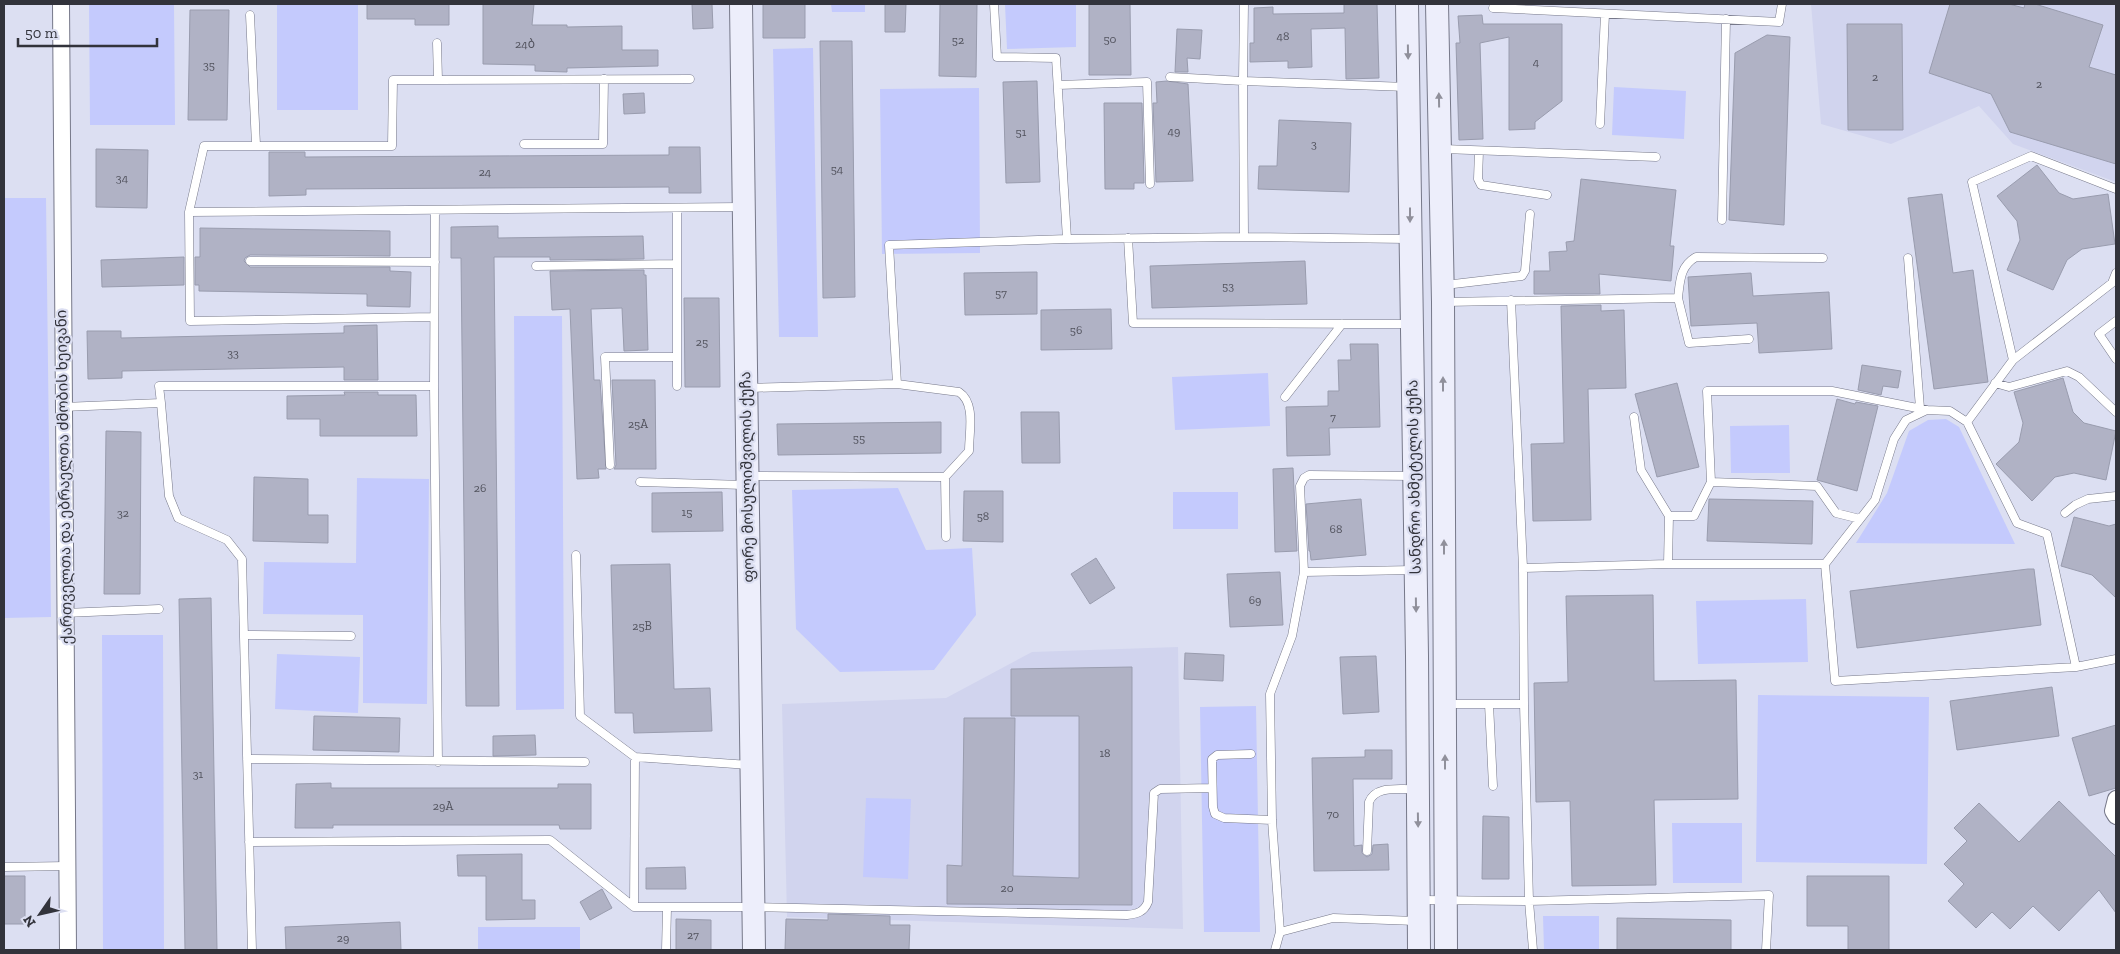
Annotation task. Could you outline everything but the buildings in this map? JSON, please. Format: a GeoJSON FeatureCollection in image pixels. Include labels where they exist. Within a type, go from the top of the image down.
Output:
{"type":"FeatureCollection","features":[{"type":"Feature","properties":{"kind":"main road","name":"ფორე მოსულიშვილის ქუჩა"},"geometry":{"type":"LineString","coordinates":[[740,4],[754,950]]}},
{"type":"Feature","properties":{"kind":"main road"},"geometry":{"type":"LineString","coordinates":[[1407,10],[1438,9]]}},
{"type":"Feature","properties":{"kind":"main road","name":"სანდრო ახმეტელის ქუჩა"},"geometry":{"type":"LineString","coordinates":[[1438,9],[1443,300],[1446,950]]}},
{"type":"Feature","properties":{"kind":"main road","name":"სანდრო ახმეტელის ქუჩა"},"geometry":{"type":"LineString","coordinates":[[1407,10],[1417,656],[1419,950]]}},
{"type":"Feature","properties":{"kind":"main road"},"geometry":{"type":"LineString","coordinates":[[1411,319],[1443,300]]}},
{"type":"Feature","properties":{"kind":"main road"},"geometry":{"type":"LineString","coordinates":[[1417,656],[1444,657]]}},
{"type":"Feature","properties":{"kind":"street","name":"ქართველთა და ებრაელთა ძმობის ხეივანი"},"geometry":{"type":"LineString","coordinates":[[61,4],[68,950]]}},
{"type":"Feature","properties":{"kind":"street"},"geometry":{"type":"LineString","coordinates":[[2116,799],[2114,811],[2116,816]]}},
{"type":"Feature","properties":{"kind":"lane"},"geometry":{"type":"LineString","coordinates":[[994,4],[997,57],[1056,58],[1067,239]]}},
{"type":"Feature","properties":{"kind":"lane"},"geometry":{"type":"LineString","coordinates":[[1244,4],[1242,81],[1244,237]]}},
{"type":"Feature","properties":{"kind":"lane"},"geometry":{"type":"LineString","coordinates":[[1493,8],[1779,22],[1782,4]]}},
{"type":"Feature","properties":{"kind":"lane"},"geometry":{"type":"LineString","coordinates":[[1600,124],[1604,14]]}},
{"type":"Feature","properties":{"kind":"lane"},"geometry":{"type":"LineString","coordinates":[[250,16],[256,145]]}},
{"type":"Feature","properties":{"kind":"lane"},"geometry":{"type":"LineString","coordinates":[[1722,220],[1726,19]]}},
{"type":"Feature","properties":{"kind":"lane"},"geometry":{"type":"LineString","coordinates":[[437,43],[438,80]]}},
{"type":"Feature","properties":{"kind":"lane"},"geometry":{"type":"LineString","coordinates":[[1170,77],[1409,87]]}},
{"type":"Feature","properties":{"kind":"lane"},"geometry":{"type":"LineString","coordinates":[[524,144],[603,144],[604,79]]}},
{"type":"Feature","properties":{"kind":"lane"},"geometry":{"type":"LineString","coordinates":[[434,317],[190,321],[189,212],[204,146],[392,146],[393,80],[690,79]]}},
{"type":"Feature","properties":{"kind":"lane"},"geometry":{"type":"LineString","coordinates":[[1058,85],[1148,82],[1150,184]]}},
{"type":"Feature","properties":{"kind":"lane"},"geometry":{"type":"LineString","coordinates":[[1440,149],[1656,157]]}},
{"type":"Feature","properties":{"kind":"lane"},"geometry":{"type":"LineString","coordinates":[[1479,151],[1478,179],[1481,185],[1546,195]]}},
{"type":"Feature","properties":{"kind":"lane"},"geometry":{"type":"LineString","coordinates":[[2013,360],[1972,182],[2031,156],[2116,189]]}},
{"type":"Feature","properties":{"kind":"lane"},"geometry":{"type":"LineString","coordinates":[[189,212],[744,207]]}},
{"type":"Feature","properties":{"kind":"lane"},"geometry":{"type":"LineString","coordinates":[[677,208],[677,386]]}},
{"type":"Feature","properties":{"kind":"lane"},"geometry":{"type":"LineString","coordinates":[[435,210],[434,386],[438,762]]}},
{"type":"Feature","properties":{"kind":"lane"},"geometry":{"type":"LineString","coordinates":[[1443,300],[1522,276],[1525,271],[1530,214]]}},
{"type":"Feature","properties":{"kind":"lane"},"geometry":{"type":"LineString","coordinates":[[1128,238],[1133,323],[1342,324],[1411,319]]}},
{"type":"Feature","properties":{"kind":"lane"},"geometry":{"type":"LineString","coordinates":[[897,384],[888,245],[1128,238],[1410,239]]}},
{"type":"Feature","properties":{"kind":"lane"},"geometry":{"type":"LineString","coordinates":[[1749,338],[1689,343],[1678,298],[1682,272],[1688,262],[1696,257],[1823,258]]}},
{"type":"Feature","properties":{"kind":"lane"},"geometry":{"type":"LineString","coordinates":[[1908,258],[1923,409]]}},
{"type":"Feature","properties":{"kind":"lane"},"geometry":{"type":"LineString","coordinates":[[250,261],[435,262]]}},
{"type":"Feature","properties":{"kind":"lane"},"geometry":{"type":"LineString","coordinates":[[536,266],[677,264]]}},
{"type":"Feature","properties":{"kind":"lane"},"geometry":{"type":"LineString","coordinates":[[1967,422],[2013,360],[2112,283],[2116,273]]}},
{"type":"Feature","properties":{"kind":"lane"},"geometry":{"type":"LineString","coordinates":[[1443,300],[1678,298]]}},
{"type":"Feature","properties":{"kind":"lane"},"geometry":{"type":"LineString","coordinates":[[1511,300],[1523,568],[1529,901],[1533,950]]}},
{"type":"Feature","properties":{"kind":"lane"},"geometry":{"type":"LineString","coordinates":[[2116,322],[2099,334],[2116,359]]}},
{"type":"Feature","properties":{"kind":"lane"},"geometry":{"type":"LineString","coordinates":[[1285,397],[1342,324]]}},
{"type":"Feature","properties":{"kind":"lane"},"geometry":{"type":"LineString","coordinates":[[610,465],[604,357],[677,357]]}},
{"type":"Feature","properties":{"kind":"lane"},"geometry":{"type":"LineString","coordinates":[[1995,384],[2009,387],[2067,371],[2079,376],[2116,412]]}},
{"type":"Feature","properties":{"kind":"lane"},"geometry":{"type":"LineString","coordinates":[[640,482],[945,476],[969,451],[970,405],[965,396],[959,392],[897,384],[746,388]]}},
{"type":"Feature","properties":{"kind":"lane"},"geometry":{"type":"LineString","coordinates":[[252,950],[242,559],[227,540],[178,518],[169,496],[159,386],[434,386]]}},
{"type":"Feature","properties":{"kind":"lane"},"geometry":{"type":"LineString","coordinates":[[1669,516],[1694,516],[1711,482],[1707,392],[1832,391],[1923,409],[1950,411],[1967,422],[2017,523],[2047,534],[2076,667]]}},
{"type":"Feature","properties":{"kind":"lane"},"geometry":{"type":"LineString","coordinates":[[63,407],[161,403]]}},
{"type":"Feature","properties":{"kind":"lane"},"geometry":{"type":"LineString","coordinates":[[1923,409],[1906,420],[1894,439],[1875,500],[1825,564],[1835,681],[2076,667],[2116,659]]}},
{"type":"Feature","properties":{"kind":"lane"},"geometry":{"type":"LineString","coordinates":[[1634,417],[1641,470],[1669,516],[1668,564]]}},
{"type":"Feature","properties":{"kind":"lane"},"geometry":{"type":"LineString","coordinates":[[1275,950],[1280,932],[1272,820],[1270,694],[1292,636],[1304,572],[1300,486],[1304,478],[1316,475],[1414,476]]}},
{"type":"Feature","properties":{"kind":"lane"},"geometry":{"type":"LineString","coordinates":[[945,476],[946,537]]}},
{"type":"Feature","properties":{"kind":"lane"},"geometry":{"type":"LineString","coordinates":[[1711,482],[1817,486],[1836,513],[1860,519]]}},
{"type":"Feature","properties":{"kind":"lane"},"geometry":{"type":"LineString","coordinates":[[2065,512],[2088,499],[2116,496]]}},
{"type":"Feature","properties":{"kind":"lane"},"geometry":{"type":"LineString","coordinates":[[576,555],[580,716],[635,757],[751,765]]}},
{"type":"Feature","properties":{"kind":"lane"},"geometry":{"type":"LineString","coordinates":[[1523,568],[1668,564],[1825,564]]}},
{"type":"Feature","properties":{"kind":"lane"},"geometry":{"type":"LineString","coordinates":[[1304,572],[1415,570]]}},
{"type":"Feature","properties":{"kind":"lane"},"geometry":{"type":"LineString","coordinates":[[65,613],[159,609]]}},
{"type":"Feature","properties":{"kind":"lane"},"geometry":{"type":"LineString","coordinates":[[244,635],[351,636]]}},
{"type":"Feature","properties":{"kind":"lane"},"geometry":{"type":"LineString","coordinates":[[1444,704],[1524,704]]}},
{"type":"Feature","properties":{"kind":"lane"},"geometry":{"type":"LineString","coordinates":[[1490,704],[1493,786]]}},
{"type":"Feature","properties":{"kind":"lane"},"geometry":{"type":"LineString","coordinates":[[1251,754],[1217,755],[1212,759],[1212,788],[1215,814],[1224,818],[1272,820]]}},
{"type":"Feature","properties":{"kind":"lane"},"geometry":{"type":"LineString","coordinates":[[634,907],[635,757]]}},
{"type":"Feature","properties":{"kind":"lane"},"geometry":{"type":"LineString","coordinates":[[247,759],[585,762]]}},
{"type":"Feature","properties":{"kind":"lane"},"geometry":{"type":"LineString","coordinates":[[249,842],[550,840],[634,907],[753,907],[1127,915],[1138,913],[1146,908],[1150,892],[1154,793],[1160,789],[1212,788]]}},
{"type":"Feature","properties":{"kind":"lane"},"geometry":{"type":"LineString","coordinates":[[1367,851],[1369,802],[1372,795],[1378,791],[1417,789]]}},
{"type":"Feature","properties":{"kind":"lane"},"geometry":{"type":"LineString","coordinates":[[4,867],[67,866]]}},
{"type":"Feature","properties":{"kind":"lane"},"geometry":{"type":"LineString","coordinates":[[1280,932],[1333,918],[1418,911],[1446,899],[1529,901],[1769,895],[1766,950]]}},
{"type":"Feature","properties":{"kind":"lane"},"geometry":{"type":"LineString","coordinates":[[666,950],[667,908]]}},
{"type":"Feature","properties":{"kind":"shaded area"},"geometry":{"type":"Polygon","coordinates":[[[89,4],[174,4],[175,125],[90,125],[89,4]]]}},
{"type":"Feature","properties":{"kind":"shaded area"},"geometry":{"type":"Polygon","coordinates":[[[277,4],[358,4],[358,110],[277,110],[277,4]]]}},
{"type":"Feature","properties":{"kind":"shaded area"},"geometry":{"type":"Polygon","coordinates":[[[831,4],[865,4],[865,12],[832,12],[831,4]]]}},
{"type":"Feature","properties":{"kind":"shaded area"},"geometry":{"type":"Polygon","coordinates":[[[1005,4],[1076,4],[1076,47],[1007,49],[1005,4]]]}},
{"type":"Feature","properties":{"kind":"shaded area"},"geometry":{"type":"Polygon","coordinates":[[[1811,4],[2116,4],[2116,182],[2013,144],[1979,106],[1891,144],[1821,124],[1811,4]]]}},
{"type":"Feature","properties":{"kind":"shaded area"},"geometry":{"type":"Polygon","coordinates":[[[813,48],[818,337],[779,337],[773,49],[813,48]]]}},
{"type":"Feature","properties":{"kind":"shaded area"},"geometry":{"type":"Polygon","coordinates":[[[1614,87],[1686,91],[1684,139],[1612,135],[1614,87]]]}},
{"type":"Feature","properties":{"kind":"shaded area"},"geometry":{"type":"Polygon","coordinates":[[[979,88],[980,253],[882,254],[880,89],[979,88]]]}},
{"type":"Feature","properties":{"kind":"shaded area"},"geometry":{"type":"Polygon","coordinates":[[[4,198],[46,198],[51,617],[4,618],[4,198]]]}},
{"type":"Feature","properties":{"kind":"shaded area"},"geometry":{"type":"Polygon","coordinates":[[[514,316],[562,316],[564,709],[516,710],[514,316]]]}},
{"type":"Feature","properties":{"kind":"shaded area"},"geometry":{"type":"Polygon","coordinates":[[[1268,373],[1270,426],[1175,430],[1172,377],[1268,373]]]}},
{"type":"Feature","properties":{"kind":"shaded area"},"geometry":{"type":"Polygon","coordinates":[[[1946,419],[1959,427],[2015,544],[1856,543],[1887,493],[1909,431],[1928,420],[1946,419]]]}},
{"type":"Feature","properties":{"kind":"shaded area"},"geometry":{"type":"Polygon","coordinates":[[[1789,425],[1790,473],[1731,473],[1730,426],[1789,425]]]}},
{"type":"Feature","properties":{"kind":"shaded area"},"geometry":{"type":"Polygon","coordinates":[[[357,478],[429,479],[427,704],[363,703],[363,615],[263,614],[264,562],[356,563],[357,478]]]}},
{"type":"Feature","properties":{"kind":"shaded area"},"geometry":{"type":"Polygon","coordinates":[[[898,488],[926,550],[972,548],[976,615],[934,670],[840,672],[796,629],[792,490],[898,488]]]}},
{"type":"Feature","properties":{"kind":"shaded area"},"geometry":{"type":"Polygon","coordinates":[[[1173,492],[1238,492],[1238,529],[1173,529],[1173,492]]]}},
{"type":"Feature","properties":{"kind":"shaded area"},"geometry":{"type":"Polygon","coordinates":[[[1806,599],[1808,662],[1698,664],[1696,601],[1806,599]]]}},
{"type":"Feature","properties":{"kind":"shaded area"},"geometry":{"type":"Polygon","coordinates":[[[102,635],[163,635],[164,950],[103,950],[102,635]]]}},
{"type":"Feature","properties":{"kind":"shaded area"},"geometry":{"type":"Polygon","coordinates":[[[1178,647],[1183,929],[787,917],[782,704],[946,698],[1032,652],[1178,647]]]}},
{"type":"Feature","properties":{"kind":"shaded area"},"geometry":{"type":"Polygon","coordinates":[[[277,654],[360,657],[358,713],[275,709],[277,654]]]}},
{"type":"Feature","properties":{"kind":"shaded area"},"geometry":{"type":"Polygon","coordinates":[[[1758,695],[1929,697],[1927,864],[1756,862],[1758,695]]]}},
{"type":"Feature","properties":{"kind":"shaded area"},"geometry":{"type":"Polygon","coordinates":[[[1256,706],[1260,932],[1204,932],[1200,707],[1256,706]]]}},
{"type":"Feature","properties":{"kind":"shaded area"},"geometry":{"type":"Polygon","coordinates":[[[866,798],[911,799],[908,879],[863,877],[866,798]]]}},
{"type":"Feature","properties":{"kind":"shaded area"},"geometry":{"type":"Polygon","coordinates":[[[1672,823],[1742,823],[1742,883],[1673,883],[1672,823]]]}},
{"type":"Feature","properties":{"kind":"shaded area"},"geometry":{"type":"Polygon","coordinates":[[[1543,916],[1599,916],[1599,950],[1544,950],[1543,916]]]}},
{"type":"Feature","properties":{"kind":"shaded area"},"geometry":{"type":"Polygon","coordinates":[[[478,927],[580,927],[580,950],[478,950],[478,927]]]}}]}
